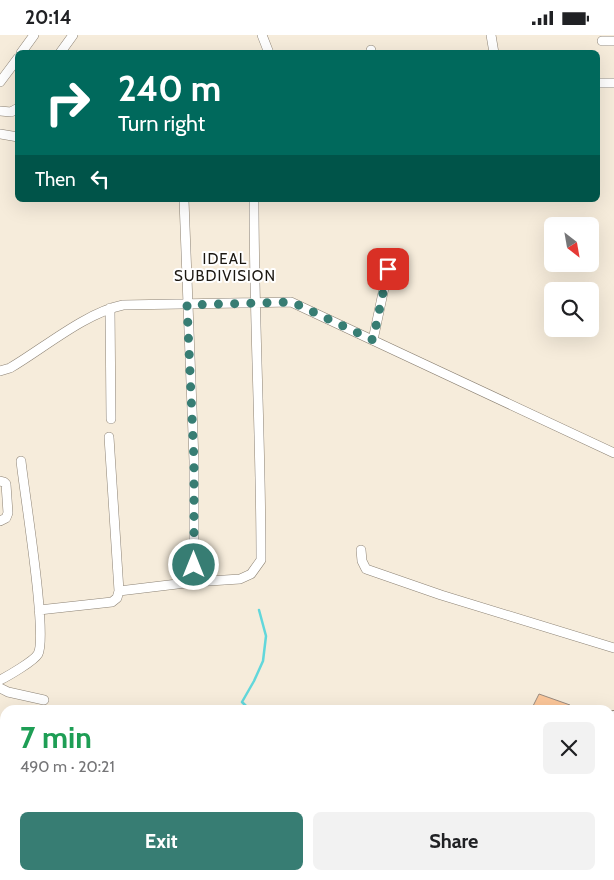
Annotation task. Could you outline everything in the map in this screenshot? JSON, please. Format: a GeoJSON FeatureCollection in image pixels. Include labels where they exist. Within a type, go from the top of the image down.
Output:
{"type":"FeatureCollection","features":[{"type":"Feature","properties":{"kind":"street"},"geometry":{"type":"LineString","coordinates":[[23,50],[34,35]]}},
{"type":"Feature","properties":{"kind":"street"},"geometry":{"type":"LineString","coordinates":[[62,50],[73,35]]}},
{"type":"Feature","properties":{"kind":"street"},"geometry":{"type":"LineString","coordinates":[[262,35],[268,50]]}},
{"type":"Feature","properties":{"kind":"street"},"geometry":{"type":"LineString","coordinates":[[491,35],[494,50]]}},
{"type":"Feature","properties":{"kind":"street"},"geometry":{"type":"LineString","coordinates":[[602,41],[614,41]]}},
{"type":"Feature","properties":{"kind":"street"},"geometry":{"type":"LineString","coordinates":[[0,82],[15,61]]}},
{"type":"Feature","properties":{"kind":"street"},"geometry":{"type":"LineString","coordinates":[[600,83],[614,83]]}},
{"type":"Feature","properties":{"kind":"street"},"geometry":{"type":"LineString","coordinates":[[0,111],[8,112],[15,109]]}},
{"type":"Feature","properties":{"kind":"street"},"geometry":{"type":"LineString","coordinates":[[0,134],[15,136]]}},
{"type":"Feature","properties":{"kind":"street"},"geometry":{"type":"LineString","coordinates":[[184,202],[194,461],[194,582]]}},
{"type":"Feature","properties":{"kind":"street"},"geometry":{"type":"LineString","coordinates":[[119,591],[194,582],[240,579],[251,574],[261,560],[261,451],[254,304],[254,202]]}},
{"type":"Feature","properties":{"kind":"street"},"geometry":{"type":"LineString","coordinates":[[373,340],[388,269]]}},
{"type":"Feature","properties":{"kind":"street"},"geometry":{"type":"LineString","coordinates":[[0,371],[10,368],[65,333],[110,309],[123,305],[292,302],[614,453]]}},
{"type":"Feature","properties":{"kind":"street"},"geometry":{"type":"LineString","coordinates":[[110,309],[111,419]]}},
{"type":"Feature","properties":{"kind":"street"},"geometry":{"type":"LineString","coordinates":[[40,610],[112,602],[117,598],[119,591],[109,437]]}},
{"type":"Feature","properties":{"kind":"street"},"geometry":{"type":"LineString","coordinates":[[0,680],[37,656],[40,646],[40,610],[21,461]]}},
{"type":"Feature","properties":{"kind":"street"},"geometry":{"type":"LineString","coordinates":[[0,481],[6,484],[8,513],[6,518],[0,521]]}},
{"type":"Feature","properties":{"kind":"street"},"geometry":{"type":"LineString","coordinates":[[361,550],[362,561],[366,569],[450,598],[614,648]]}},
{"type":"Feature","properties":{"kind":"street"},"geometry":{"type":"LineString","coordinates":[[0,688],[8,692],[44,700]]}},
{"type":"Feature","properties":{"kind":"building"},"geometry":{"type":"Polygon","coordinates":[[[539,694],[570,705],[534,705],[539,694]]]}},
{"type":"Feature","properties":{"kind":"waterway"},"geometry":{"type":"LineString","coordinates":[[245,705],[242,702],[263,661],[266,636],[259,610]]}},
{"type":"Feature","properties":{"kind":"district","name":"IDEAL SUBDIVISION"},"geometry":{"type":"Point","coordinates":[225,268]}},
{"type":"Feature","properties":{"kind":"route"},"geometry":{"type":"LineString","coordinates":[[194,565],[194,461],[187,305],[292,302],[373,340],[388,269]]}}]}
